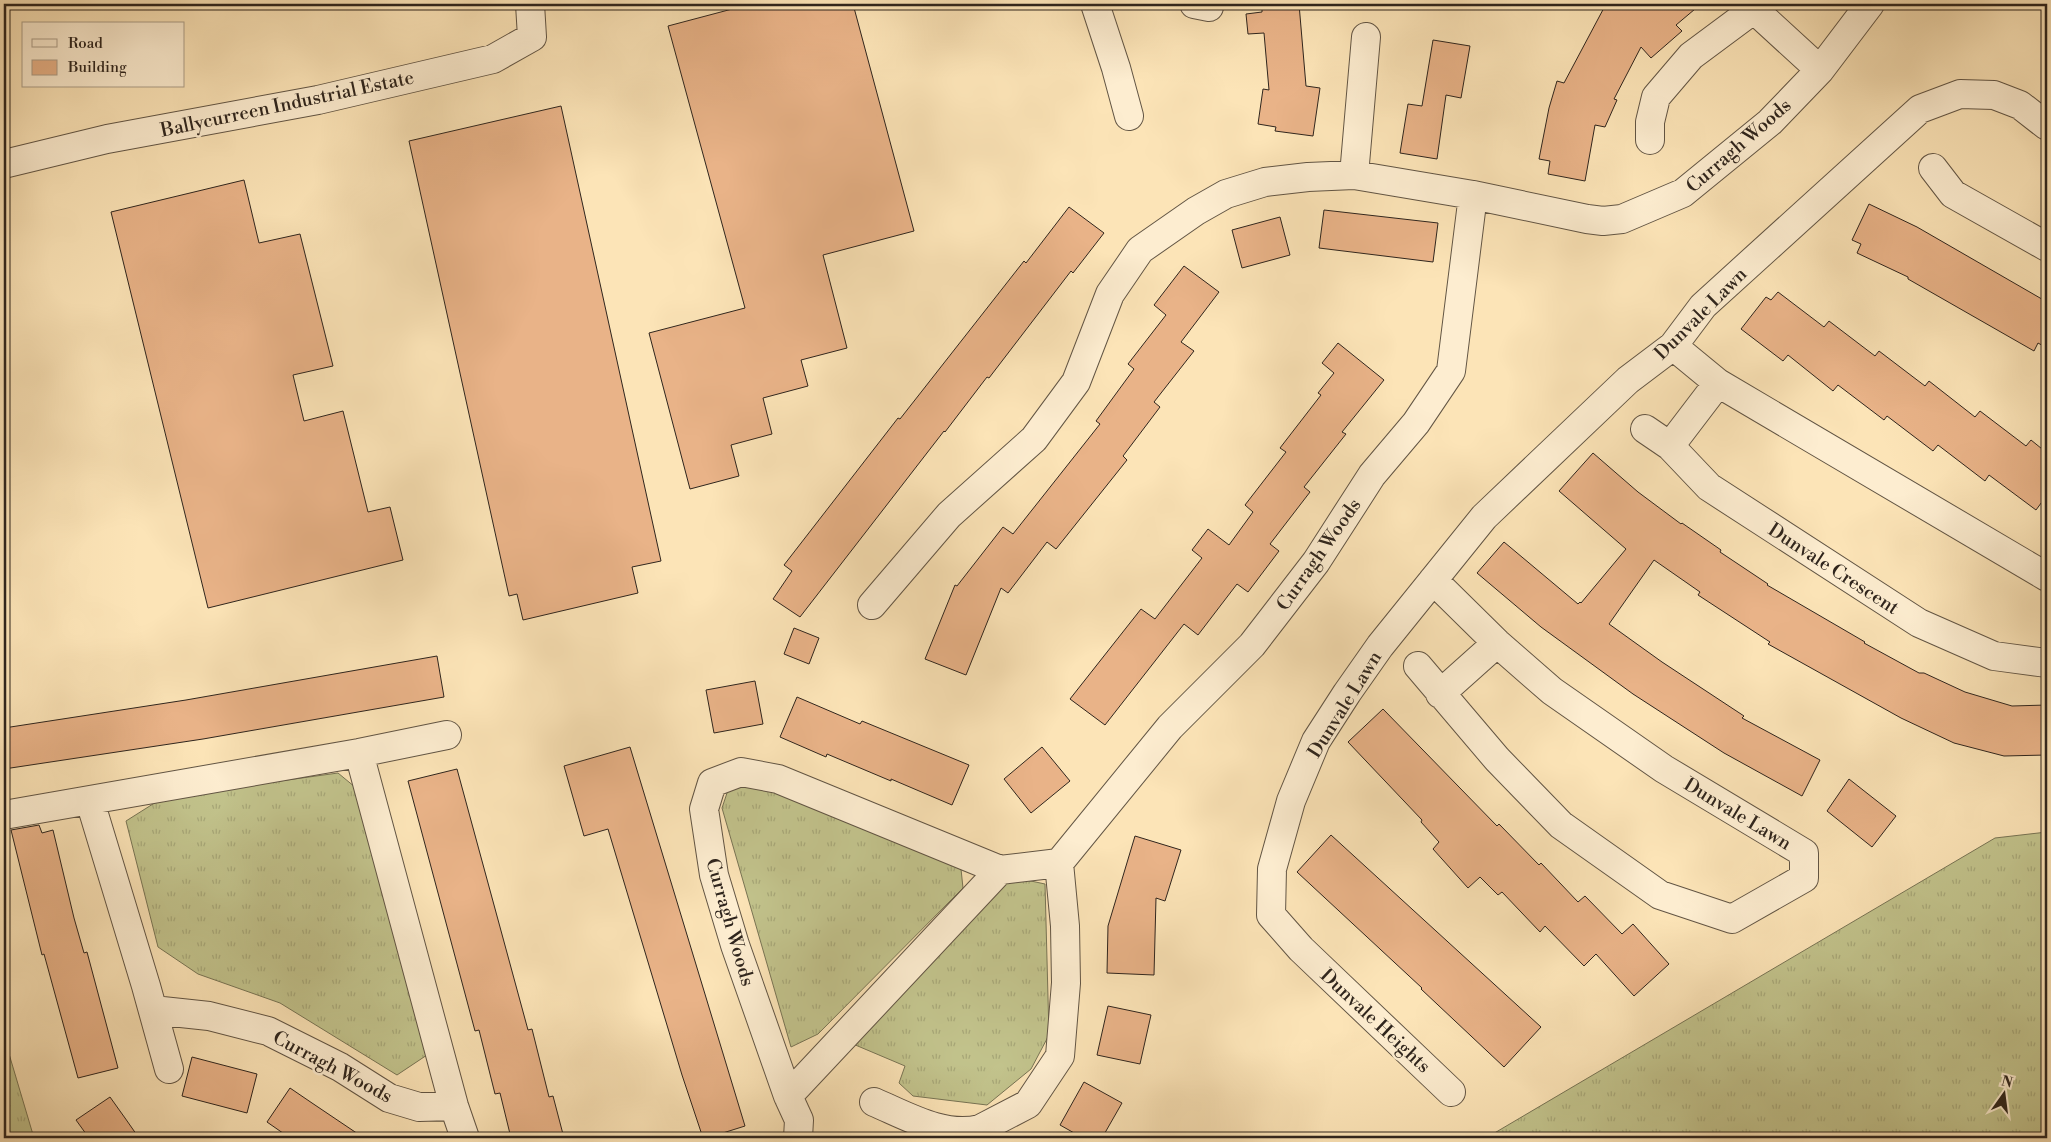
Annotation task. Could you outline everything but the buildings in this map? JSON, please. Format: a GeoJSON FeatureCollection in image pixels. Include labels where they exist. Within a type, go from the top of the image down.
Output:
{"type":"FeatureCollection","features":[{"type":"Feature","properties":{"kind":"street","name":"Ballycurreen Industrial Estate"},"geometry":{"type":"LineString","coordinates":[[4,164],[107,139],[318,100],[493,59],[532,37],[530,4]]}},
{"type":"Feature","properties":{"kind":"street"},"geometry":{"type":"LineString","coordinates":[[1095,4],[1116,68],[1129,116]]}},
{"type":"Feature","properties":{"kind":"street","name":"Curragh Woods"},"geometry":{"type":"LineString","coordinates":[[872,605],[949,515],[1038,433],[1076,382],[1110,294],[1140,250],[1196,211],[1226,194],[1265,182],[1308,177],[1354,175],[1473,195],[1587,219],[1603,221],[1622,220],[1683,193],[1770,122],[1820,70],[1870,4]]}},
{"type":"Feature","properties":{"kind":"street"},"geometry":{"type":"LineString","coordinates":[[1650,140],[1650,122],[1656,97],[1691,56],[1754,6],[1820,70]]}},
{"type":"Feature","properties":{"kind":"street"},"geometry":{"type":"LineString","coordinates":[[1354,175],[1366,37]]}},
{"type":"Feature","properties":{"kind":"street","name":"Dunvale Lawn"},"geometry":{"type":"LineString","coordinates":[[1301,949],[1271,916],[1272,870],[1291,801],[1316,741],[1346,693],[1380,646],[1484,516],[1628,380],[1673,346],[1703,306],[1920,109],[1960,94],[1994,95],[2020,105],[2047,126]]}},
{"type":"Feature","properties":{"kind":"street"},"geometry":{"type":"LineString","coordinates":[[1932,168],[1953,194],[2047,247]]}},
{"type":"Feature","properties":{"kind":"street","name":"Curragh Woods"},"geometry":{"type":"LineString","coordinates":[[798,1138],[798,1120],[735,945],[714,875],[704,809],[712,783],[741,772],[778,779],[1000,870],[1059,864],[1170,727],[1252,646],[1316,562],[1372,475],[1416,424],[1451,370],[1473,195]]}},
{"type":"Feature","properties":{"kind":"street"},"geometry":{"type":"LineString","coordinates":[[1673,346],[1718,383],[2047,577]]}},
{"type":"Feature","properties":{"kind":"street"},"geometry":{"type":"LineString","coordinates":[[1670,446],[1718,383]]}},
{"type":"Feature","properties":{"kind":"street","name":"Dunvale Crescent"},"geometry":{"type":"LineString","coordinates":[[1644,429],[1670,446],[1709,487],[1919,623],[1994,656],[2047,663]]}},
{"type":"Feature","properties":{"kind":"street","name":"Dunvale Lawn"},"geometry":{"type":"LineString","coordinates":[[1418,666],[1497,759],[1561,825],[1660,895],[1732,919],[1804,878],[1804,853],[1664,769],[1552,691],[1497,642],[1433,580]]}},
{"type":"Feature","properties":{"kind":"street"},"geometry":{"type":"LineString","coordinates":[[1440,694],[1497,642]]}},
{"type":"Feature","properties":{"kind":"street"},"geometry":{"type":"LineString","coordinates":[[4,815],[359,753],[446,735]]}},
{"type":"Feature","properties":{"kind":"street"},"geometry":{"type":"LineString","coordinates":[[359,753],[454,1106],[465,1138]]}},
{"type":"Feature","properties":{"kind":"street"},"geometry":{"type":"LineString","coordinates":[[90,801],[169,1069]]}},
{"type":"Feature","properties":{"kind":"street"},"geometry":{"type":"LineString","coordinates":[[874,1102],[933,1128],[973,1131],[1028,1104],[1060,1056],[1066,983],[1066,952],[1059,864]]}},
{"type":"Feature","properties":{"kind":"street"},"geometry":{"type":"LineString","coordinates":[[788,1096],[1000,870]]}},
{"type":"Feature","properties":{"kind":"street","name":"Dunvale Heights"},"geometry":{"type":"LineString","coordinates":[[1301,949],[1451,1092]]}},
{"type":"Feature","properties":{"kind":"street","name":"Curragh Woods"},"geometry":{"type":"LineString","coordinates":[[153,1010],[209,1016],[268,1031],[340,1067],[389,1098],[419,1107],[454,1106]]}},
{"type":"Feature","properties":{"kind":"green space"},"geometry":{"type":"Polygon","coordinates":[[[338,773],[361,792],[427,1055],[397,1075],[280,1003],[198,974],[158,947],[126,821],[164,797],[338,773]]]}},
{"type":"Feature","properties":{"kind":"green space"},"geometry":{"type":"Polygon","coordinates":[[[751,781],[961,869],[963,888],[818,1034],[791,1047],[722,808],[728,790],[751,781]]]}},
{"type":"Feature","properties":{"kind":"green space"},"geometry":{"type":"Polygon","coordinates":[[[2047,832],[2047,1138],[1486,1138],[1995,838],[2047,832]]]}},
{"type":"Feature","properties":{"kind":"green space"},"geometry":{"type":"Polygon","coordinates":[[[1012,877],[1045,884],[1049,1035],[1031,1069],[987,1105],[913,1096],[899,1083],[905,1066],[853,1044],[1012,877]]]}},
{"type":"Feature","properties":{"kind":"green space"},"geometry":{"type":"Polygon","coordinates":[[[4,1037],[34,1138],[4,1138],[4,1037]]]}}]}
